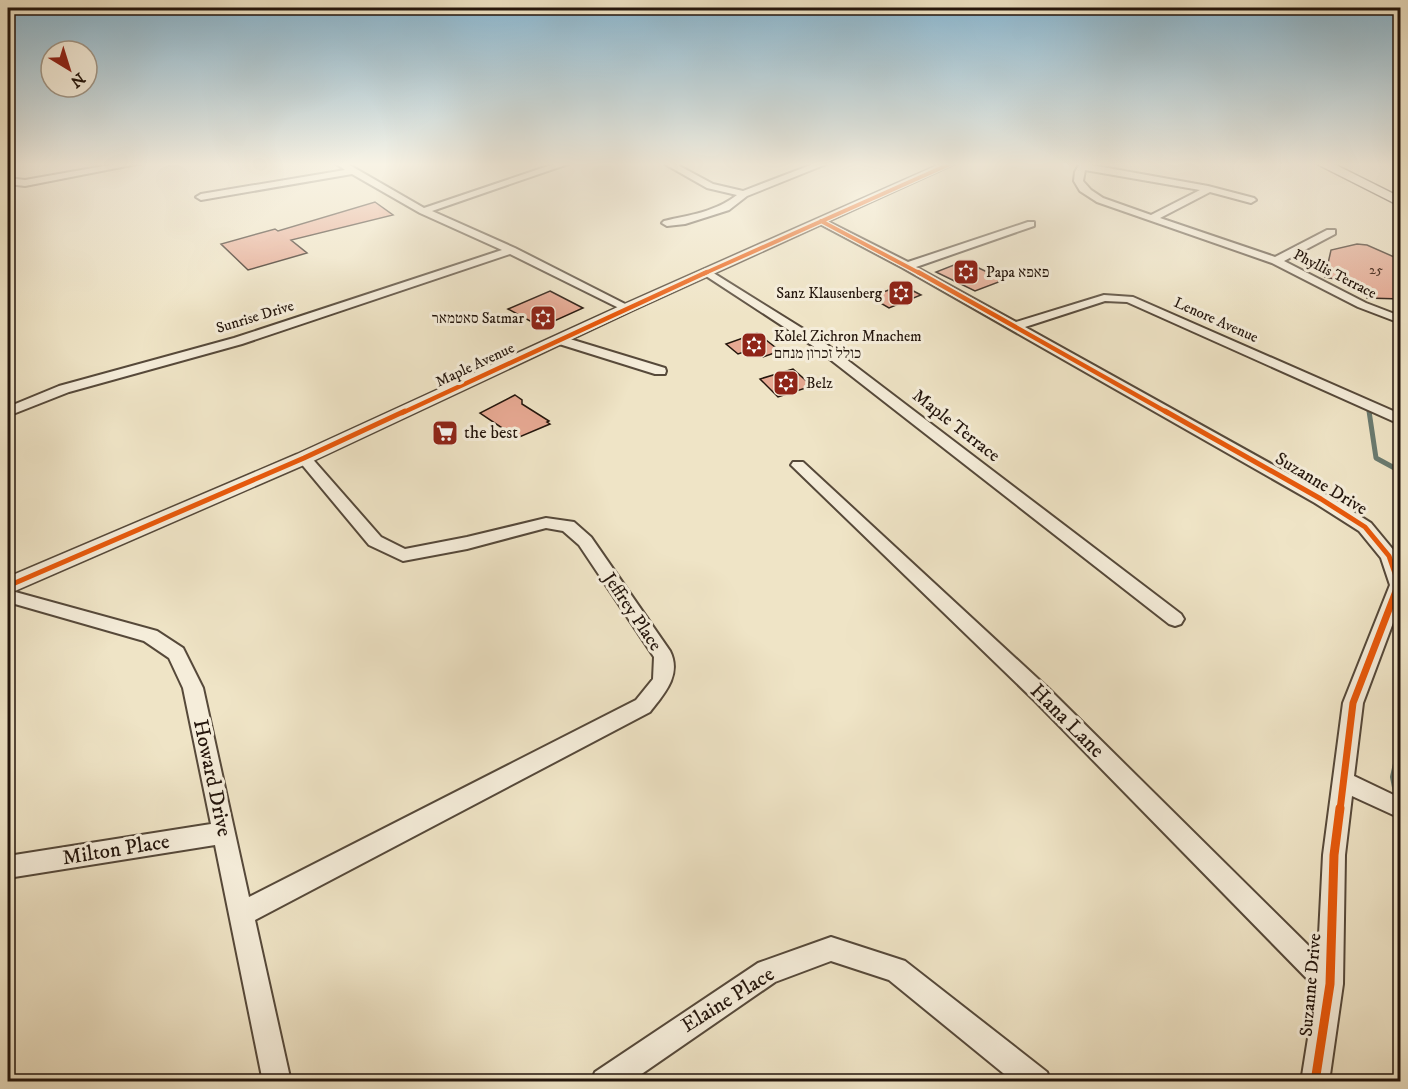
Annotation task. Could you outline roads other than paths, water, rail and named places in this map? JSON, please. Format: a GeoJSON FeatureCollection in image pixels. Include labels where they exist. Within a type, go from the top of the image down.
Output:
{"type":"FeatureCollection","features":[{"type":"Feature","properties":{"kind":"street"},"geometry":{"type":"LineString","coordinates":[[429,214],[511,250],[627,308]]}},
{"type":"Feature","properties":{"kind":"street"},"geometry":{"type":"LineString","coordinates":[[667,223],[685,221],[708,214]]}},
{"type":"Feature","properties":{"kind":"street","name":"Maple Avenue"},"geometry":{"type":"LineString","coordinates":[[8,586],[304,458],[627,308],[837,214]]}},
{"type":"Feature","properties":{"kind":"street","name":"Phyllis Terrace"},"geometry":{"type":"LineString","coordinates":[[1135,214],[1276,261],[1362,305],[1401,320]]}},
{"type":"Feature","properties":{"kind":"street"},"geometry":{"type":"LineString","coordinates":[[1149,219],[1160,214]]}},
{"type":"Feature","properties":{"kind":"street","name":"Suzanne Drive"},"geometry":{"type":"LineString","coordinates":[[821,221],[908,266],[1012,327],[1321,499],[1365,527],[1389,556],[1399,585],[1353,703],[1334,855],[1330,984],[1315,1082]]}},
{"type":"Feature","properties":{"kind":"street"},"geometry":{"type":"LineString","coordinates":[[908,266],[1031,224]]}},
{"type":"Feature","properties":{"kind":"street"},"geometry":{"type":"LineString","coordinates":[[1276,261],[1330,232]]}},
{"type":"Feature","properties":{"kind":"street","name":"Sunrise Drive"},"geometry":{"type":"LineString","coordinates":[[8,412],[33,399],[97,378],[237,342],[511,250]]}},
{"type":"Feature","properties":{"kind":"street","name":"Maple Terrace"},"geometry":{"type":"LineString","coordinates":[[707,272],[817,343],[1175,619]]}},
{"type":"Feature","properties":{"kind":"street","name":"Lenore Avenue"},"geometry":{"type":"LineString","coordinates":[[1012,327],[1104,298],[1129,299],[1401,419]]}},
{"type":"Feature","properties":{"kind":"street"},"geometry":{"type":"LineString","coordinates":[[560,340],[660,371]]}},
{"type":"Feature","properties":{"kind":"street","name":"Jeffrey Place"},"geometry":{"type":"LineString","coordinates":[[243,914],[643,706],[663,681],[663,656],[585,542],[567,526],[546,523],[466,543],[403,555],[375,541],[304,458]]}},
{"type":"Feature","properties":{"kind":"street","name":"Hana Lane"},"geometry":{"type":"LineString","coordinates":[[798,465],[1042,695],[1330,984]]}},
{"type":"Feature","properties":{"kind":"street","name":"Howard Drive"},"geometry":{"type":"LineString","coordinates":[[8,596],[150,636],[176,653],[193,688],[277,1082]]}},
{"type":"Feature","properties":{"kind":"street"},"geometry":{"type":"LineString","coordinates":[[1344,782],[1393,805]]}},
{"type":"Feature","properties":{"kind":"street","name":"Milton Place"},"geometry":{"type":"LineString","coordinates":[[8,867],[224,833]]}},
{"type":"Feature","properties":{"kind":"street","name":"Elaine Place"},"geometry":{"type":"LineString","coordinates":[[605,1082],[767,972],[831,949],[896,970],[1037,1082]]}},
{"type":"Feature","properties":{"kind":"waterway"},"geometry":{"type":"LineString","coordinates":[[1369,409],[1370,413]]}},
{"type":"Feature","properties":{"kind":"waterway"},"geometry":{"type":"LineString","coordinates":[[1369,411],[1376,458],[1400,471]]}},
{"type":"Feature","properties":{"kind":"waterway"},"geometry":{"type":"LineString","coordinates":[[1398,803],[1393,777],[1400,746]]}},
{"type":"Feature","properties":{"kind":"place","name":"Papa פאפא"},"geometry":{"type":"Point","coordinates":[966,272]}},
{"type":"Feature","properties":{"kind":"place","name":"Sanz Klausenberg"},"geometry":{"type":"Point","coordinates":[901,293]}},
{"type":"Feature","properties":{"kind":"place","name":"סאטמאר Satmar"},"geometry":{"type":"Point","coordinates":[543,318]}},
{"type":"Feature","properties":{"kind":"place","name":"Kolel Zichron Mnachem כולל זכרון מנחם"},"geometry":{"type":"Point","coordinates":[754,345]}},
{"type":"Feature","properties":{"kind":"place","name":"Belz"},"geometry":{"type":"Point","coordinates":[786,383]}},
{"type":"Feature","properties":{"kind":"place","name":"the best"},"geometry":{"type":"Point","coordinates":[445,433]}}]}
